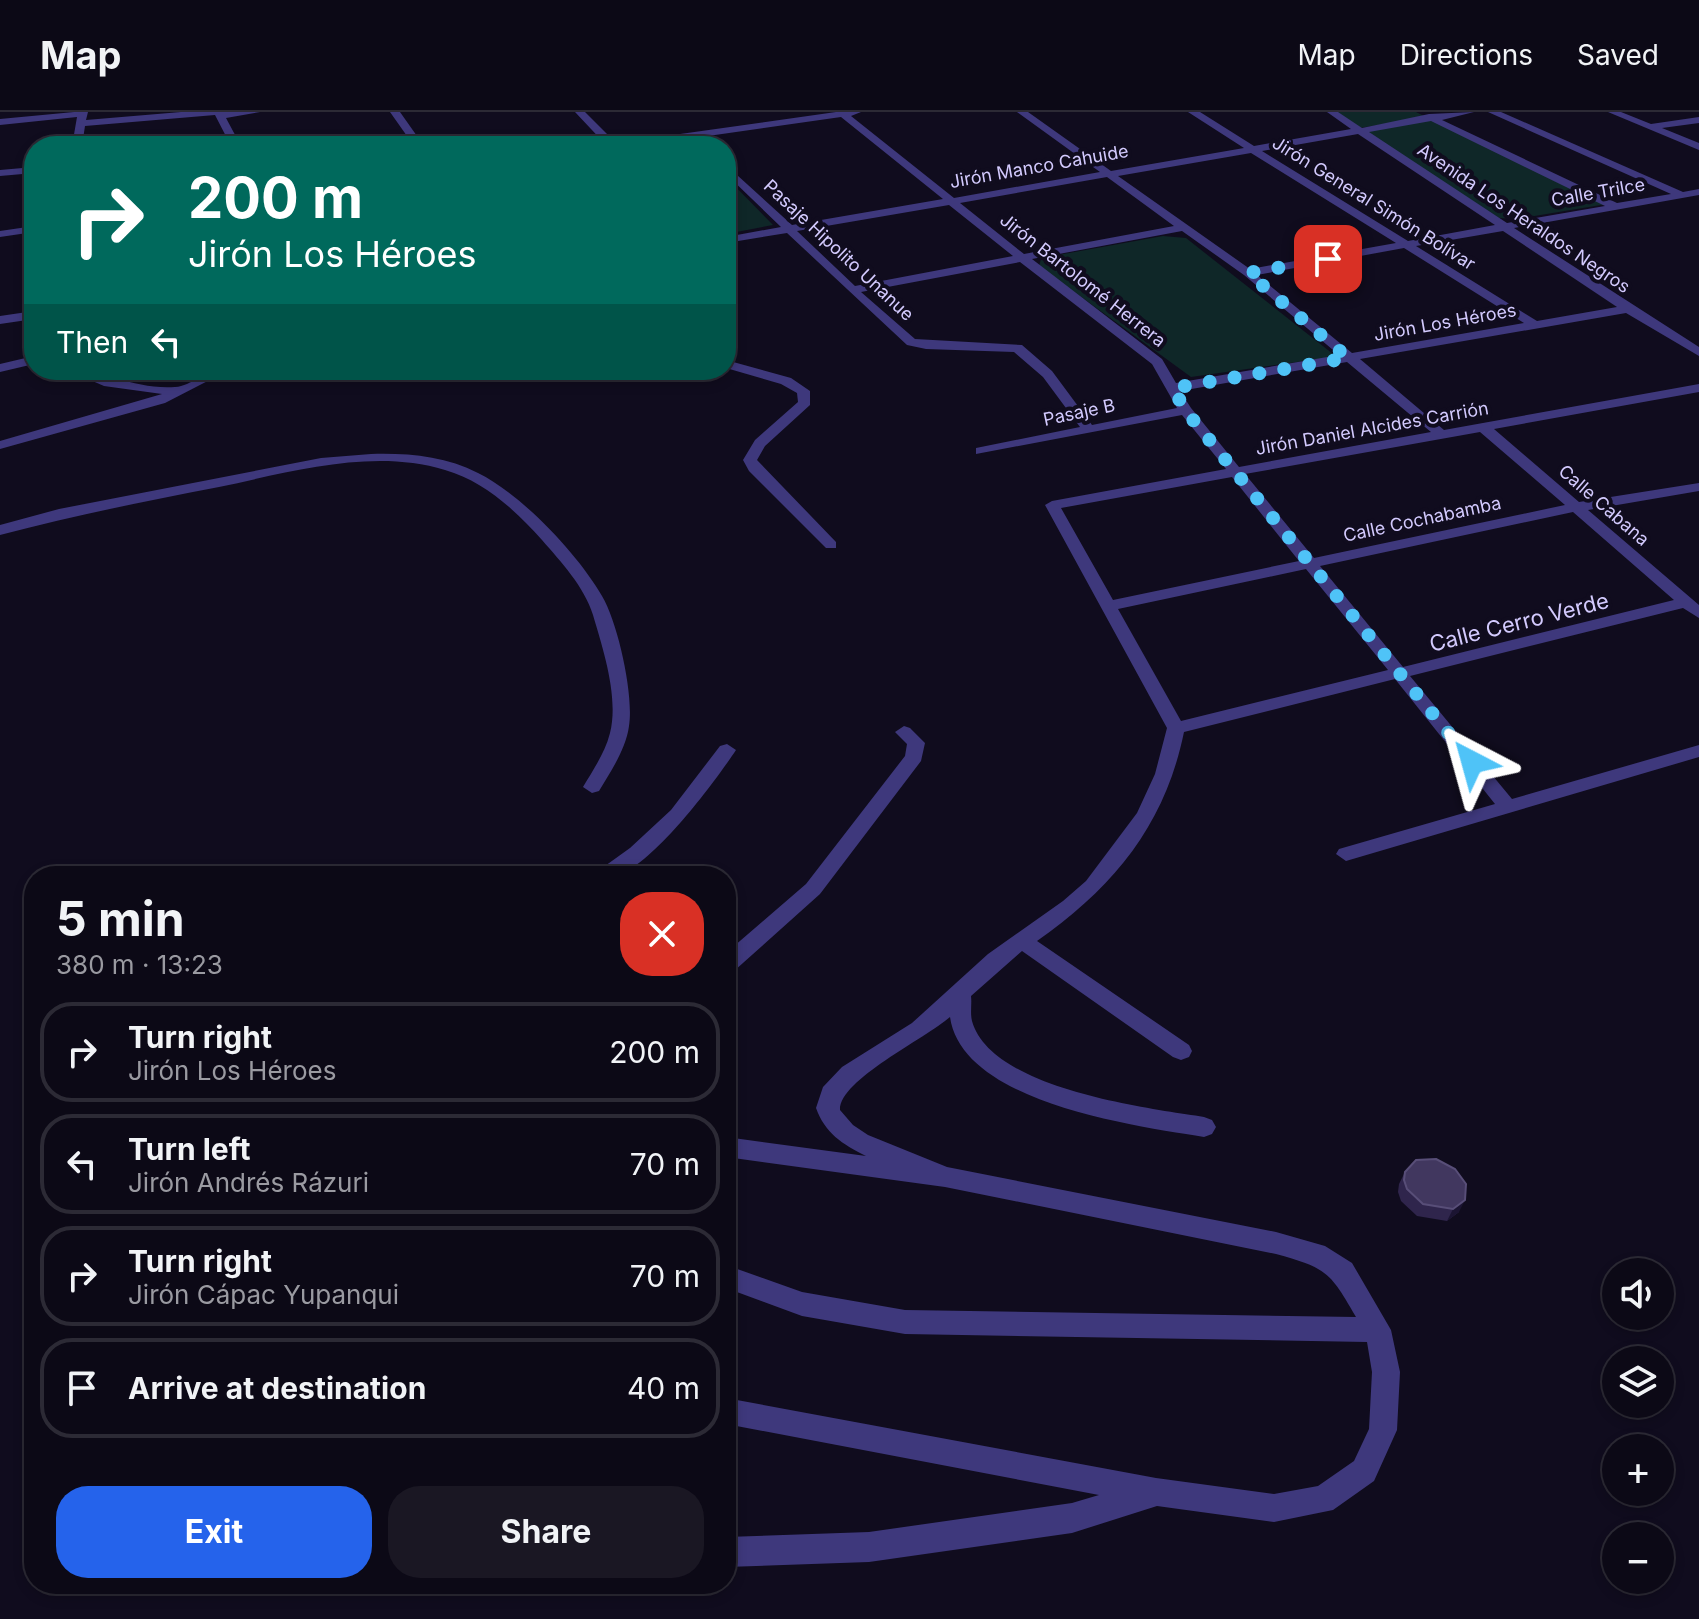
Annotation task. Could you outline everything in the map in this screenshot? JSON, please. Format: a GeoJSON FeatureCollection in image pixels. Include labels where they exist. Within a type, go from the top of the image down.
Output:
{"type":"FeatureCollection","features":[{"type":"Feature","properties":{"kind":"street"},"geometry":{"type":"LineString","coordinates":[[0,122],[82,116],[255,112]]}},
{"type":"Feature","properties":{"kind":"street"},"geometry":{"type":"LineString","coordinates":[[395,112],[412,136]]}},
{"type":"Feature","properties":{"kind":"street"},"geometry":{"type":"LineString","coordinates":[[580,112],[605,136]]}},
{"type":"Feature","properties":{"kind":"street"},"geometry":{"type":"LineString","coordinates":[[751,112],[767,125]]}},
{"type":"Feature","properties":{"kind":"street"},"geometry":{"type":"LineString","coordinates":[[1022,112],[1248,273],[1441,434]]}},
{"type":"Feature","properties":{"kind":"street","name":"Jirón General Simón Bolívar"},"geometry":{"type":"LineString","coordinates":[[1193,112],[1535,325]]}},
{"type":"Feature","properties":{"kind":"street","name":"Avenida Los Heraldos Negros"},"geometry":{"type":"LineString","coordinates":[[1332,112],[1628,309],[1699,352]]}},
{"type":"Feature","properties":{"kind":"street"},"geometry":{"type":"LineString","coordinates":[[1419,112],[1616,207]]}},
{"type":"Feature","properties":{"kind":"street","name":"Jirón Manco Cahuide"},"geometry":{"type":"LineString","coordinates":[[736,238],[1469,112]]}},
{"type":"Feature","properties":{"kind":"street"},"geometry":{"type":"LineString","coordinates":[[1493,112],[1682,195]]}},
{"type":"Feature","properties":{"kind":"street"},"geometry":{"type":"LineString","coordinates":[[1613,112],[1699,147]]}},
{"type":"Feature","properties":{"kind":"street"},"geometry":{"type":"LineString","coordinates":[[218,113],[231,136]]}},
{"type":"Feature","properties":{"kind":"street"},"geometry":{"type":"LineString","coordinates":[[686,136],[850,113]]}},
{"type":"Feature","properties":{"kind":"street","name":"Jirón Bartolomé Herrera"},"geometry":{"type":"LineString","coordinates":[[850,113],[950,200],[1157,362],[1185,410],[1508,807]]}},
{"type":"Feature","properties":{"kind":"street"},"geometry":{"type":"LineString","coordinates":[[79,136],[82,116]]}},
{"type":"Feature","properties":{"kind":"street"},"geometry":{"type":"LineString","coordinates":[[1651,127],[1699,120]]}},
{"type":"Feature","properties":{"kind":"street"},"geometry":{"type":"LineString","coordinates":[[1679,139],[1699,136]]}},
{"type":"Feature","properties":{"kind":"street"},"geometry":{"type":"LineString","coordinates":[[0,173],[24,171]]}},
{"type":"Feature","properties":{"kind":"street","name":"Pasaje Hipolito Unanue"},"geometry":{"type":"LineString","coordinates":[[736,178],[852,290],[911,342],[1004,346],[1026,353],[1055,383],[1088,429]]}},
{"type":"Feature","properties":{"kind":"street","name":"Calle Trilce"},"geometry":{"type":"LineString","coordinates":[[1248,273],[1699,192]]}},
{"type":"Feature","properties":{"kind":"street"},"geometry":{"type":"LineString","coordinates":[[852,290],[1185,227]]}},
{"type":"Feature","properties":{"kind":"street"},"geometry":{"type":"LineString","coordinates":[[0,234],[24,230]]}},
{"type":"Feature","properties":{"kind":"street","name":"Jirón Los Héroes"},"geometry":{"type":"LineString","coordinates":[[1173,388],[1628,309]]}},
{"type":"Feature","properties":{"kind":"street"},"geometry":{"type":"LineString","coordinates":[[0,320],[24,316]]}},
{"type":"Feature","properties":{"kind":"street"},"geometry":{"type":"LineString","coordinates":[[0,368],[24,362]]}},
{"type":"Feature","properties":{"kind":"street"},"geometry":{"type":"LineString","coordinates":[[736,367],[786,381],[803,391],[805,402],[796,415],[754,448],[750,460],[754,468],[831,545]]}},
{"type":"Feature","properties":{"kind":"street"},"geometry":{"type":"LineString","coordinates":[[93,380],[139,390],[181,390]]}},
{"type":"Feature","properties":{"kind":"street"},"geometry":{"type":"LineString","coordinates":[[0,445],[160,400],[202,380]]}},
{"type":"Feature","properties":{"kind":"street","name":"Jirón Daniel Alcides Carrión"},"geometry":{"type":"LineString","coordinates":[[1108,606],[1052,505],[1699,388]]}},
{"type":"Feature","properties":{"kind":"street","name":"Pasaje B"},"geometry":{"type":"LineString","coordinates":[[981,451],[1185,410]]}},
{"type":"Feature","properties":{"kind":"street","name":"Calle Cabana"},"geometry":{"type":"LineString","coordinates":[[1483,427],[1693,608]]}},
{"type":"Feature","properties":{"kind":"street"},"geometry":{"type":"LineString","coordinates":[[0,530],[59,514],[321,462],[363,458],[412,460],[455,468],[497,491],[528,517],[561,553],[595,598],[616,678],[621,721],[611,754],[592,787]]}},
{"type":"Feature","properties":{"kind":"street","name":"Calle Cochabamba"},"geometry":{"type":"LineString","coordinates":[[1108,606],[1576,507],[1699,487]]}},
{"type":"Feature","properties":{"kind":"street"},"geometry":{"type":"LineString","coordinates":[[945,1177],[863,1144],[831,1120],[827,1108],[830,1093],[853,1072],[918,1030],[961,997],[996,960],[1090,889],[1144,823],[1171,758],[1176,728],[1108,606]]}},
{"type":"Feature","properties":{"kind":"street","name":"Calle Cerro Verde"},"geometry":{"type":"LineString","coordinates":[[1176,728],[1693,608]]}},
{"type":"Feature","properties":{"kind":"street"},"geometry":{"type":"LineString","coordinates":[[736,956],[813,889],[914,757],[916,743],[904,732]]}},
{"type":"Feature","properties":{"kind":"street"},"geometry":{"type":"LineString","coordinates":[[617,866],[637,853],[678,815],[727,750]]}},
{"type":"Feature","properties":{"kind":"street"},"geometry":{"type":"LineString","coordinates":[[1346,854],[1699,751]]}},
{"type":"Feature","properties":{"kind":"street"},"geometry":{"type":"LineString","coordinates":[[1022,941],[1181,1051]]}},
{"type":"Feature","properties":{"kind":"street"},"geometry":{"type":"LineString","coordinates":[[961,997],[962,1026],[992,1064],[1038,1089],[1096,1110],[1204,1127]]}},
{"type":"Feature","properties":{"kind":"street"},"geometry":{"type":"LineString","coordinates":[[736,1148],[945,1177],[1276,1243],[1316,1254],[1343,1271],[1378,1330],[1386,1372],[1383,1430],[1364,1471],[1323,1500],[1274,1508],[1156,1492],[736,1413]]}},
{"type":"Feature","properties":{"kind":"street"},"geometry":{"type":"LineString","coordinates":[[736,1280],[802,1304],[905,1322],[1378,1330]]}},
{"type":"Feature","properties":{"kind":"street"},"geometry":{"type":"LineString","coordinates":[[736,1552],[869,1547],[1072,1518],[1156,1492]]}},
{"type":"Feature","properties":{"kind":"green space"},"geometry":{"type":"Polygon","coordinates":[[[1335,112],[1416,112],[1426,117],[1360,128],[1335,112]]]}},
{"type":"Feature","properties":{"kind":"green space"},"geometry":{"type":"Polygon","coordinates":[[[1431,119],[1607,204],[1516,219],[1499,218],[1364,131],[1431,119]]]}},
{"type":"Feature","properties":{"kind":"green space"},"geometry":{"type":"Polygon","coordinates":[[[736,187],[773,225],[736,232],[736,187]]]}},
{"type":"Feature","properties":{"kind":"green space"},"geometry":{"type":"Polygon","coordinates":[[[1163,236],[1186,238],[1333,354],[1332,357],[1191,377],[1039,266],[1041,259],[1047,257],[1163,236]]]}},
{"type":"Feature","properties":{"kind":"building"},"geometry":{"type":"Polygon","coordinates":[[[1436,1159],[1455,1169],[1466,1184],[1465,1200],[1453,1209],[1423,1204],[1407,1189],[1405,1172],[1416,1160],[1436,1159]]]}},
{"type":"Feature","properties":{"kind":"route"},"geometry":{"type":"LineString","coordinates":[[1328,259],[1248,273],[1348,358],[1173,388],[1185,410],[1472,762]]}}]}
